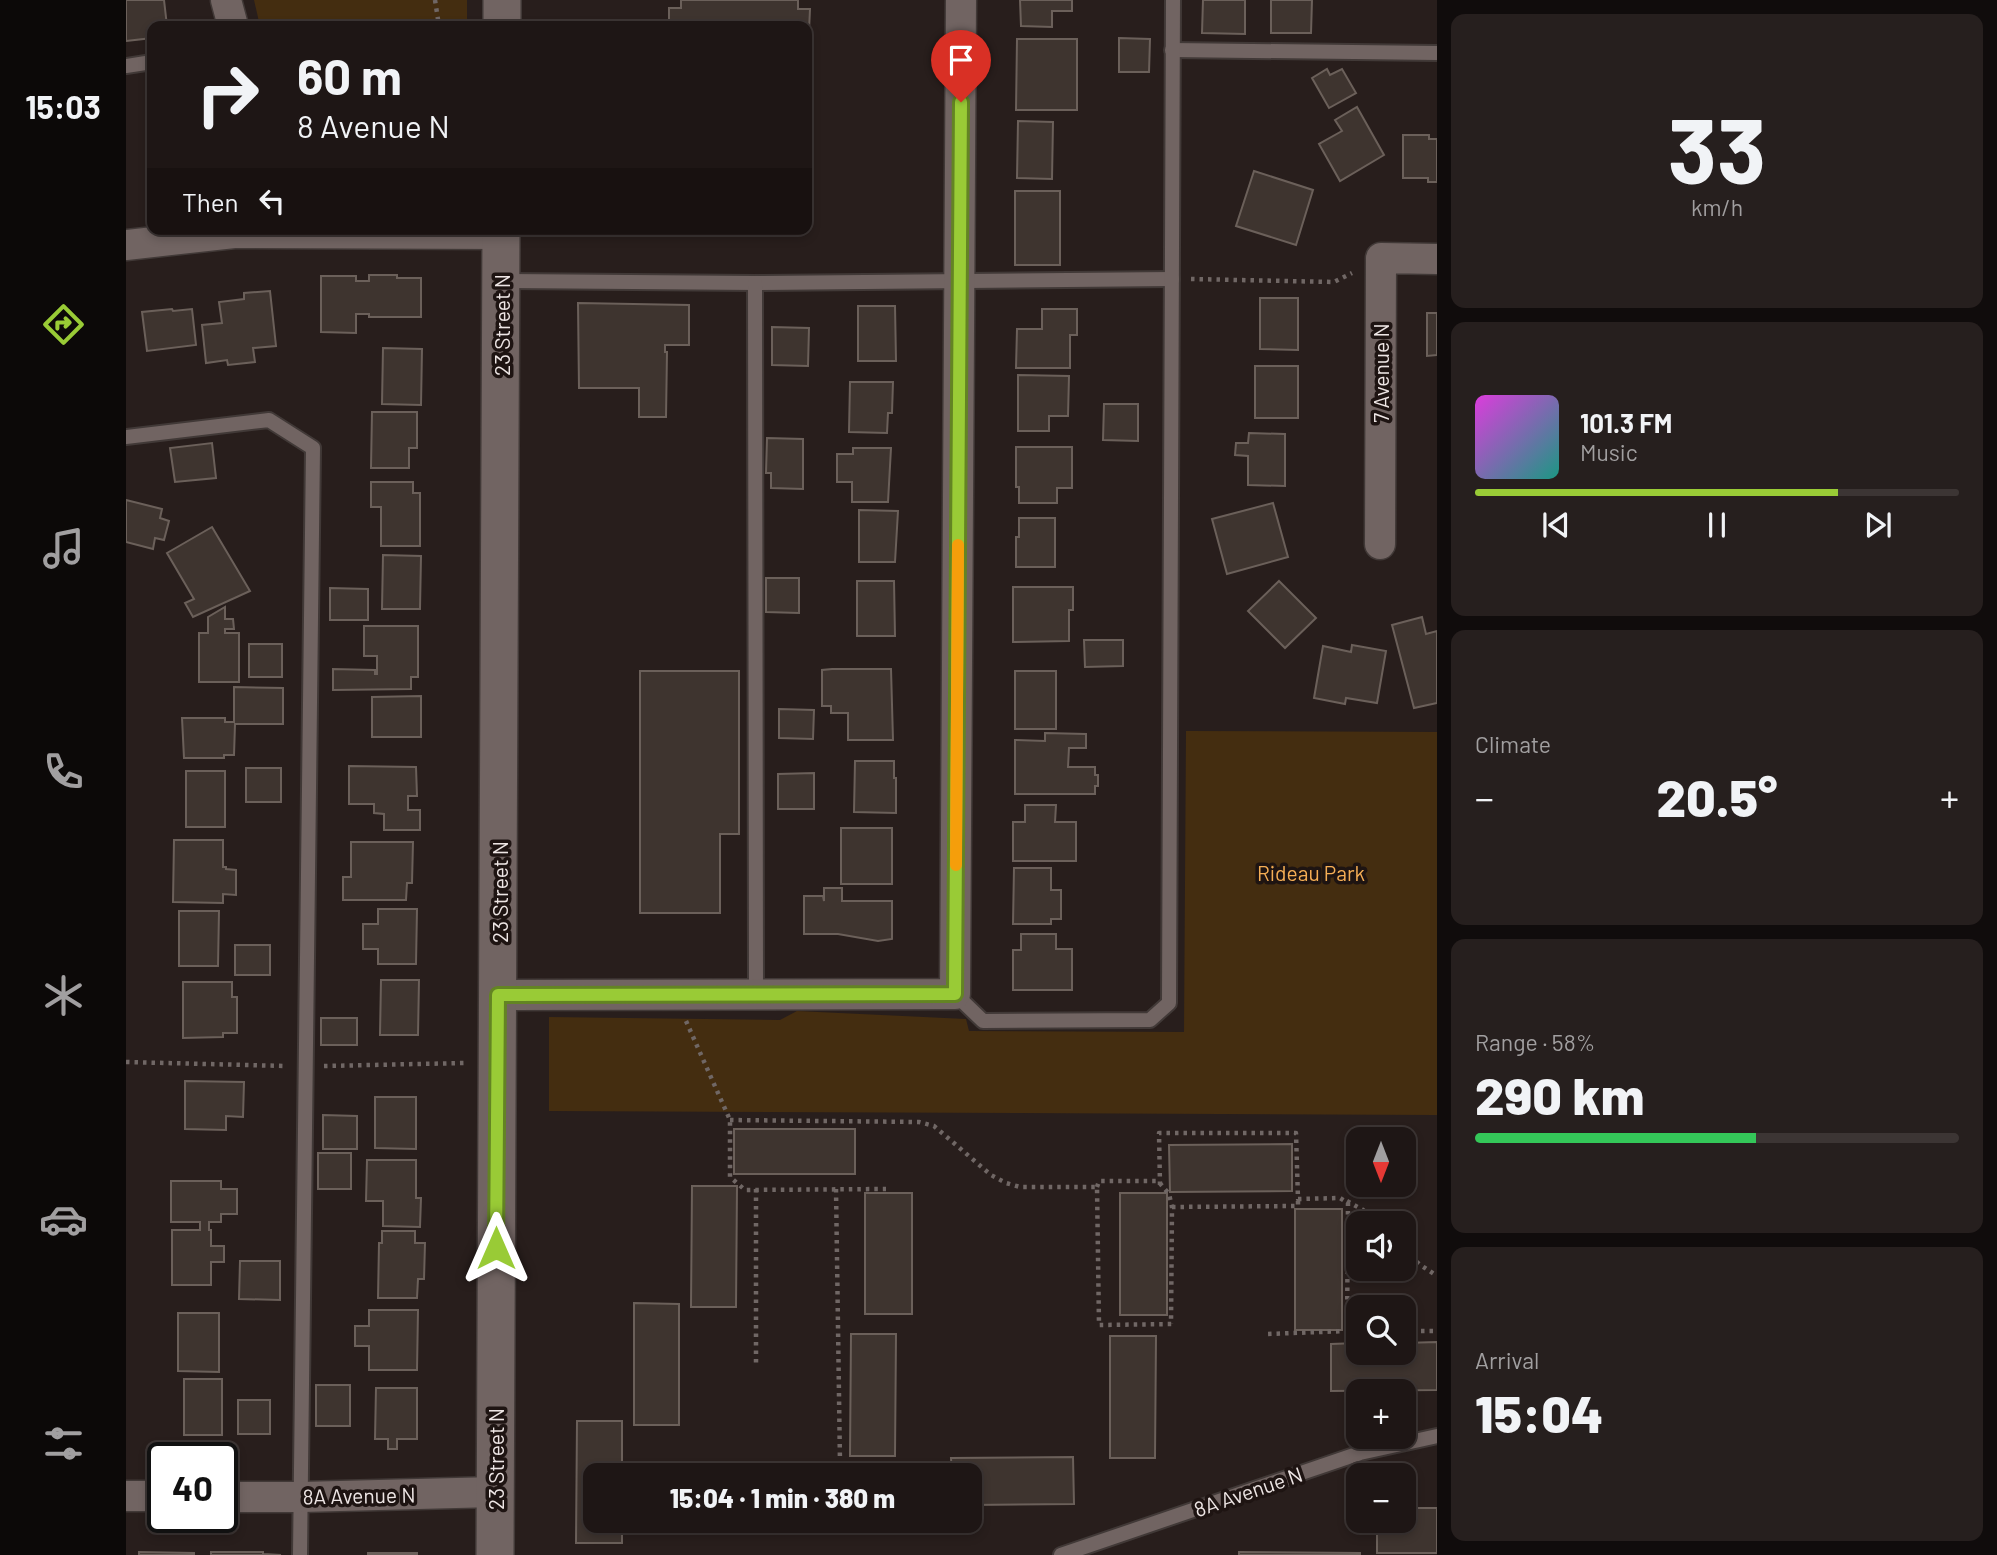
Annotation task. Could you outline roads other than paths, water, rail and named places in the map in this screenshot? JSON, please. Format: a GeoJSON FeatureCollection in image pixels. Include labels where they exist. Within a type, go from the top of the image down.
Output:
{"type":"FeatureCollection","features":[{"type":"Feature","properties":{"kind":"street"},"geometry":{"type":"LineString","coordinates":[[226,0],[232,21]]}},
{"type":"Feature","properties":{"kind":"street"},"geometry":{"type":"LineString","coordinates":[[502,0],[502,21]]}},
{"type":"Feature","properties":{"kind":"street"},"geometry":{"type":"LineString","coordinates":[[498,995],[955,994],[961,0]]}},
{"type":"Feature","properties":{"kind":"street"},"geometry":{"type":"LineString","coordinates":[[126,245],[203,235]]}},
{"type":"Feature","properties":{"kind":"street","name":"23 Street N"},"geometry":{"type":"LineString","coordinates":[[495,1555],[501,235]]}},
{"type":"Feature","properties":{"kind":"street","name":"7 Avenue N"},"geometry":{"type":"LineString","coordinates":[[1380,544],[1381,258],[1437,259]]}},
{"type":"Feature","properties":{"kind":"street","name":"8A Avenue N"},"geometry":{"type":"LineString","coordinates":[[238,1497],[495,1492]]}},
{"type":"Feature","properties":{"kind":"street"},"geometry":{"type":"LineString","coordinates":[[126,1496],[147,1496]]}},
{"type":"Feature","properties":{"kind":"lane"},"geometry":{"type":"LineString","coordinates":[[955,994],[983,1020],[1150,1020],[1169,1003],[1172,0]]}},
{"type":"Feature","properties":{"kind":"lane"},"geometry":{"type":"LineString","coordinates":[[1172,50],[1437,53]]}},
{"type":"Feature","properties":{"kind":"lane"},"geometry":{"type":"LineString","coordinates":[[126,66],[147,63]]}},
{"type":"Feature","properties":{"kind":"lane"},"geometry":{"type":"LineString","coordinates":[[501,281],[755,283],[1171,279]]}},
{"type":"Feature","properties":{"kind":"lane"},"geometry":{"type":"LineString","coordinates":[[755,283],[756,994]]}},
{"type":"Feature","properties":{"kind":"lane"},"geometry":{"type":"LineString","coordinates":[[126,438],[269,420],[313,449],[300,1555]]}},
{"type":"Feature","properties":{"kind":"lane","name":"8A Avenue N"},"geometry":{"type":"LineString","coordinates":[[1061,1555],[1360,1453],[1437,1436]]}},
{"type":"Feature","properties":{"kind":"park label","name":"Rideau Park"},"geometry":{"type":"Point","coordinates":[1311,872]}}]}
